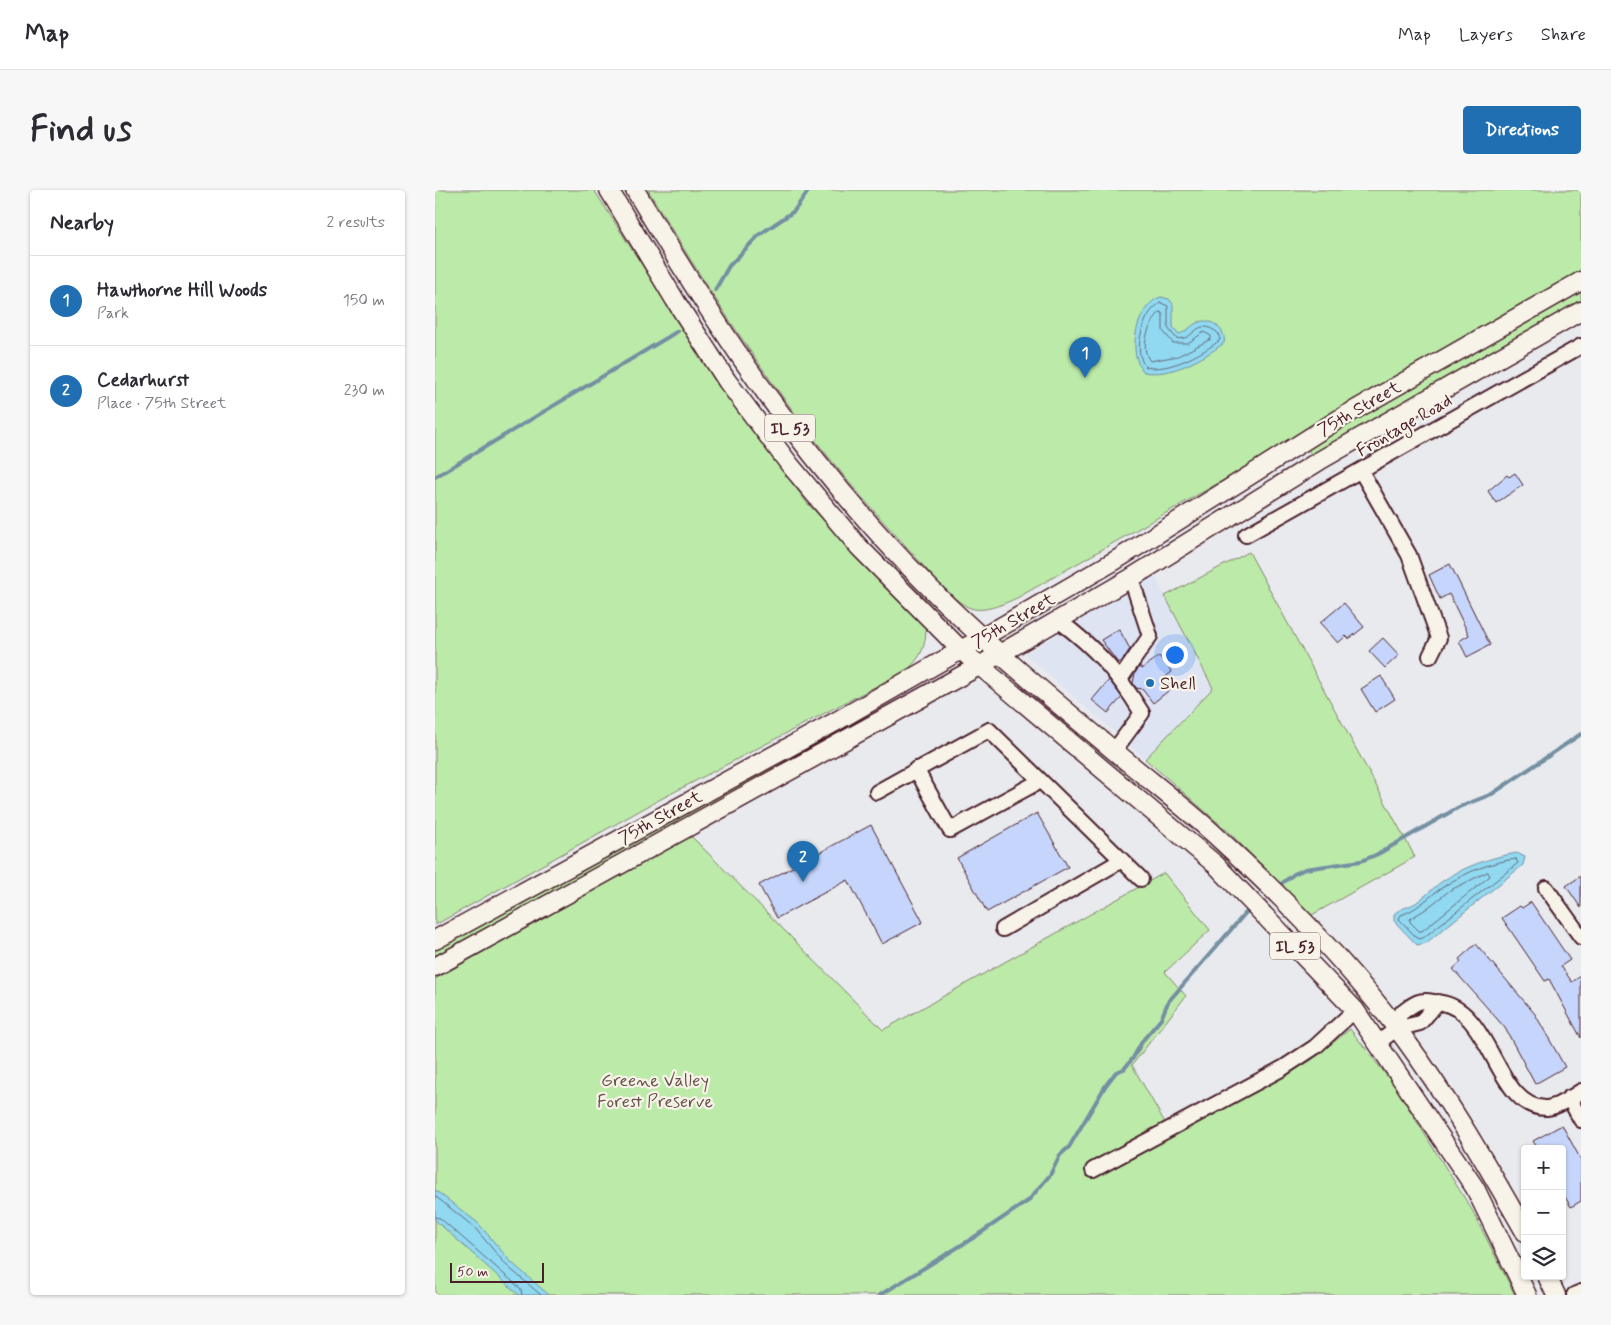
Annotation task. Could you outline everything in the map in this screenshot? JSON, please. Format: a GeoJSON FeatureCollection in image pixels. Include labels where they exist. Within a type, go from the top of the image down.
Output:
{"type":"FeatureCollection","features":[{"type":"Feature","properties":{"kind":"main road","name":"IL 53"},"geometry":{"type":"LineString","coordinates":[[609,190],[695,332],[780,452],[859,547],[961,650],[1216,865],[1355,1010],[1475,1188],[1527,1295]]}},
{"type":"Feature","properties":{"kind":"main road","name":"IL 53"},"geometry":{"type":"LineString","coordinates":[[635,190],[719,328],[789,426],[849,500],[895,551],[1000,654],[1217,837],[1337,957],[1396,1029],[1466,1128],[1521,1225]]}},
{"type":"Feature","properties":{"kind":"main road","name":"75th Street"},"geometry":{"type":"LineString","coordinates":[[435,940],[826,727],[961,650],[1141,545],[1339,419],[1581,281]]}},
{"type":"Feature","properties":{"kind":"main road","name":"75th Street"},"geometry":{"type":"LineString","coordinates":[[435,967],[1000,654],[1131,578],[1319,461],[1581,311]]}},
{"type":"Feature","properties":{"kind":"main road"},"geometry":{"type":"LineString","coordinates":[[1549,1280],[1556,1295]]}},
{"type":"Feature","properties":{"kind":"street","name":"Frontage Road"},"geometry":{"type":"LineString","coordinates":[[1246,536],[1581,346]]}},
{"type":"Feature","properties":{"kind":"street"},"geometry":{"type":"LineString","coordinates":[[1361,471],[1409,555],[1439,638],[1430,656]]}},
{"type":"Feature","properties":{"kind":"street"},"geometry":{"type":"LineString","coordinates":[[1121,678],[1150,636],[1131,578]]}},
{"type":"Feature","properties":{"kind":"street"},"geometry":{"type":"LineString","coordinates":[[1058,620],[1088,642],[1121,678],[1142,713],[1114,750]]}},
{"type":"Feature","properties":{"kind":"street"},"geometry":{"type":"LineString","coordinates":[[877,792],[989,730],[1141,879]]}},
{"type":"Feature","properties":{"kind":"street"},"geometry":{"type":"LineString","coordinates":[[916,769],[950,830],[1040,781]]}},
{"type":"Feature","properties":{"kind":"street"},"geometry":{"type":"LineString","coordinates":[[1003,929],[1122,860]]}},
{"type":"Feature","properties":{"kind":"street"},"geometry":{"type":"LineString","coordinates":[[1546,888],[1581,937]]}},
{"type":"Feature","properties":{"kind":"street"},"geometry":{"type":"LineString","coordinates":[[1378,1043],[1396,1029],[1420,1023],[1438,1002],[1448,1004],[1464,1014],[1480,1033],[1512,1087],[1524,1101],[1534,1106],[1549,1108],[1581,1091]]}},
{"type":"Feature","properties":{"kind":"street"},"geometry":{"type":"LineString","coordinates":[[1093,1170],[1283,1068],[1315,1047],[1355,1010]]}},
{"type":"Feature","properties":{"kind":"street"},"geometry":{"type":"LineString","coordinates":[[1569,1098],[1581,1120]]}},
{"type":"Feature","properties":{"kind":"street"},"geometry":{"type":"LineString","coordinates":[[1574,1295],[1581,1292]]}},
{"type":"Feature","properties":{"kind":"shaded area"},"geometry":{"type":"Polygon","coordinates":[[[1154,574],[1213,688],[1145,759],[1025,654],[1154,574]]]}},
{"type":"Feature","properties":{"kind":"green space"},"geometry":{"type":"Polygon","coordinates":[[[435,190],[594,190],[699,354],[807,503],[926,626],[925,639],[920,655],[907,670],[657,801],[435,925],[435,190]]]}},
{"type":"Feature","properties":{"kind":"green space"},"geometry":{"type":"Polygon","coordinates":[[[648,190],[1581,190],[1581,276],[1017,598],[992,608],[978,609],[966,606],[958,601],[942,586],[868,504],[799,419],[736,330],[648,190]]]}},
{"type":"Feature","properties":{"kind":"green space"},"geometry":{"type":"Polygon","coordinates":[[[1581,290],[1581,302],[1312,456],[1307,448],[1581,290]]]}},
{"type":"Feature","properties":{"kind":"green space"},"geometry":{"type":"Polygon","coordinates":[[[1249,552],[1415,857],[1310,916],[1230,833],[1145,759],[1213,688],[1165,596],[1249,552]]]}},
{"type":"Feature","properties":{"kind":"green space"},"geometry":{"type":"Polygon","coordinates":[[[814,742],[815,744],[719,802],[435,957],[435,948],[814,742]]]}},
{"type":"Feature","properties":{"kind":"green space","name":"Greene Valley Forest Preserve"},"geometry":{"type":"Polygon","coordinates":[[[691,836],[883,1030],[1164,873],[1210,930],[1165,972],[1186,996],[1132,1065],[1172,1135],[1310,1061],[1350,1029],[1394,1085],[1472,1210],[1515,1295],[435,1295],[435,979],[691,836]]]}},
{"type":"Feature","properties":{"kind":"water"},"geometry":{"type":"Polygon","coordinates":[[[1161,297],[1169,299],[1173,304],[1173,327],[1179,334],[1199,322],[1209,321],[1221,330],[1224,343],[1197,361],[1176,369],[1165,372],[1144,372],[1138,364],[1135,353],[1137,330],[1146,309],[1153,301],[1161,297]]]}},
{"type":"Feature","properties":{"kind":"water"},"geometry":{"type":"Polygon","coordinates":[[[1517,853],[1525,857],[1523,865],[1426,943],[1417,945],[1394,921],[1394,914],[1396,912],[1417,902],[1441,882],[1458,872],[1477,863],[1517,853]]]}},
{"type":"Feature","properties":{"kind":"water"},"geometry":{"type":"Polygon","coordinates":[[[435,1190],[478,1223],[511,1262],[549,1295],[519,1295],[435,1220],[435,1190]]]}},
{"type":"Feature","properties":{"kind":"building"},"geometry":{"type":"Polygon","coordinates":[[[1515,473],[1523,485],[1496,503],[1488,491],[1507,475],[1509,477],[1515,473]]]}},
{"type":"Feature","properties":{"kind":"building"},"geometry":{"type":"Polygon","coordinates":[[[1450,564],[1490,645],[1467,657],[1459,641],[1469,635],[1449,594],[1440,599],[1429,575],[1450,564]]]}},
{"type":"Feature","properties":{"kind":"building"},"geometry":{"type":"Polygon","coordinates":[[[1344,603],[1364,627],[1349,639],[1346,636],[1338,643],[1320,623],[1344,603]]]}},
{"type":"Feature","properties":{"kind":"building","name":"Shell"},"geometry":{"type":"Polygon","coordinates":[[[1119,629],[1130,649],[1122,661],[1118,663],[1101,640],[1119,629]]]}},
{"type":"Feature","properties":{"kind":"building"},"geometry":{"type":"Polygon","coordinates":[[[1383,638],[1399,655],[1385,668],[1369,651],[1383,638]]]}},
{"type":"Feature","properties":{"kind":"building","name":"Shell"},"geometry":{"type":"Polygon","coordinates":[[[1159,656],[1172,672],[1164,678],[1172,688],[1153,703],[1142,689],[1136,688],[1133,683],[1135,673],[1140,666],[1142,669],[1159,656]]]}},
{"type":"Feature","properties":{"kind":"building"},"geometry":{"type":"Polygon","coordinates":[[[1381,676],[1395,699],[1375,712],[1361,689],[1381,676]]]}},
{"type":"Feature","properties":{"kind":"building","name":"Shell"},"geometry":{"type":"Polygon","coordinates":[[[1109,680],[1122,697],[1108,713],[1092,700],[1109,680]]]}},
{"type":"Feature","properties":{"kind":"building"},"geometry":{"type":"Polygon","coordinates":[[[1037,813],[1068,867],[987,912],[957,858],[1037,813]]]}},
{"type":"Feature","properties":{"kind":"building"},"geometry":{"type":"Polygon","coordinates":[[[871,825],[923,922],[882,944],[848,880],[777,918],[759,885],[871,825]]]}},
{"type":"Feature","properties":{"kind":"building"},"geometry":{"type":"Polygon","coordinates":[[[1581,876],[1581,908],[1566,886],[1581,876]]]}},
{"type":"Feature","properties":{"kind":"building"},"geometry":{"type":"Polygon","coordinates":[[[1531,902],[1570,960],[1561,966],[1572,982],[1581,976],[1581,1038],[1549,979],[1545,981],[1502,918],[1520,906],[1522,908],[1531,902]]]}},
{"type":"Feature","properties":{"kind":"building"},"geometry":{"type":"Polygon","coordinates":[[[1476,944],[1535,1014],[1565,1067],[1535,1084],[1505,1028],[1453,969],[1461,962],[1459,959],[1476,944]]]}},
{"type":"Feature","properties":{"kind":"building"},"geometry":{"type":"Polygon","coordinates":[[[1562,1125],[1581,1160],[1581,1201],[1571,1207],[1566,1199],[1566,1145],[1536,1145],[1533,1141],[1562,1125]]]}},
{"type":"Feature","properties":{"kind":"waterway"},"geometry":{"type":"LineString","coordinates":[[715,290],[729,266],[759,235],[794,211],[809,190]]}},
{"type":"Feature","properties":{"kind":"waterway"},"geometry":{"type":"LineString","coordinates":[[435,477],[678,331]]}},
{"type":"Feature","properties":{"kind":"waterway"},"geometry":{"type":"LineString","coordinates":[[1281,884],[1294,874],[1305,869],[1361,861],[1378,854],[1459,807],[1492,794],[1581,734]]}},
{"type":"Feature","properties":{"kind":"waterway"},"geometry":{"type":"LineString","coordinates":[[880,1295],[973,1238],[1028,1201],[1050,1175],[1060,1155],[1069,1147],[1106,1085],[1116,1072],[1124,1069],[1143,1040],[1161,1019],[1168,1002],[1249,909]]}},
{"type":"Feature","properties":{"kind":"place","name":"Hawthorne Hill Woods"},"geometry":{"type":"Point","coordinates":[1085,378]}},
{"type":"Feature","properties":{"kind":"place","name":"Shell"},"geometry":{"type":"Point","coordinates":[1150,683]}},
{"type":"Feature","properties":{"kind":"place","name":"Cedarhurst"},"geometry":{"type":"Point","coordinates":[803,882]}}]}
